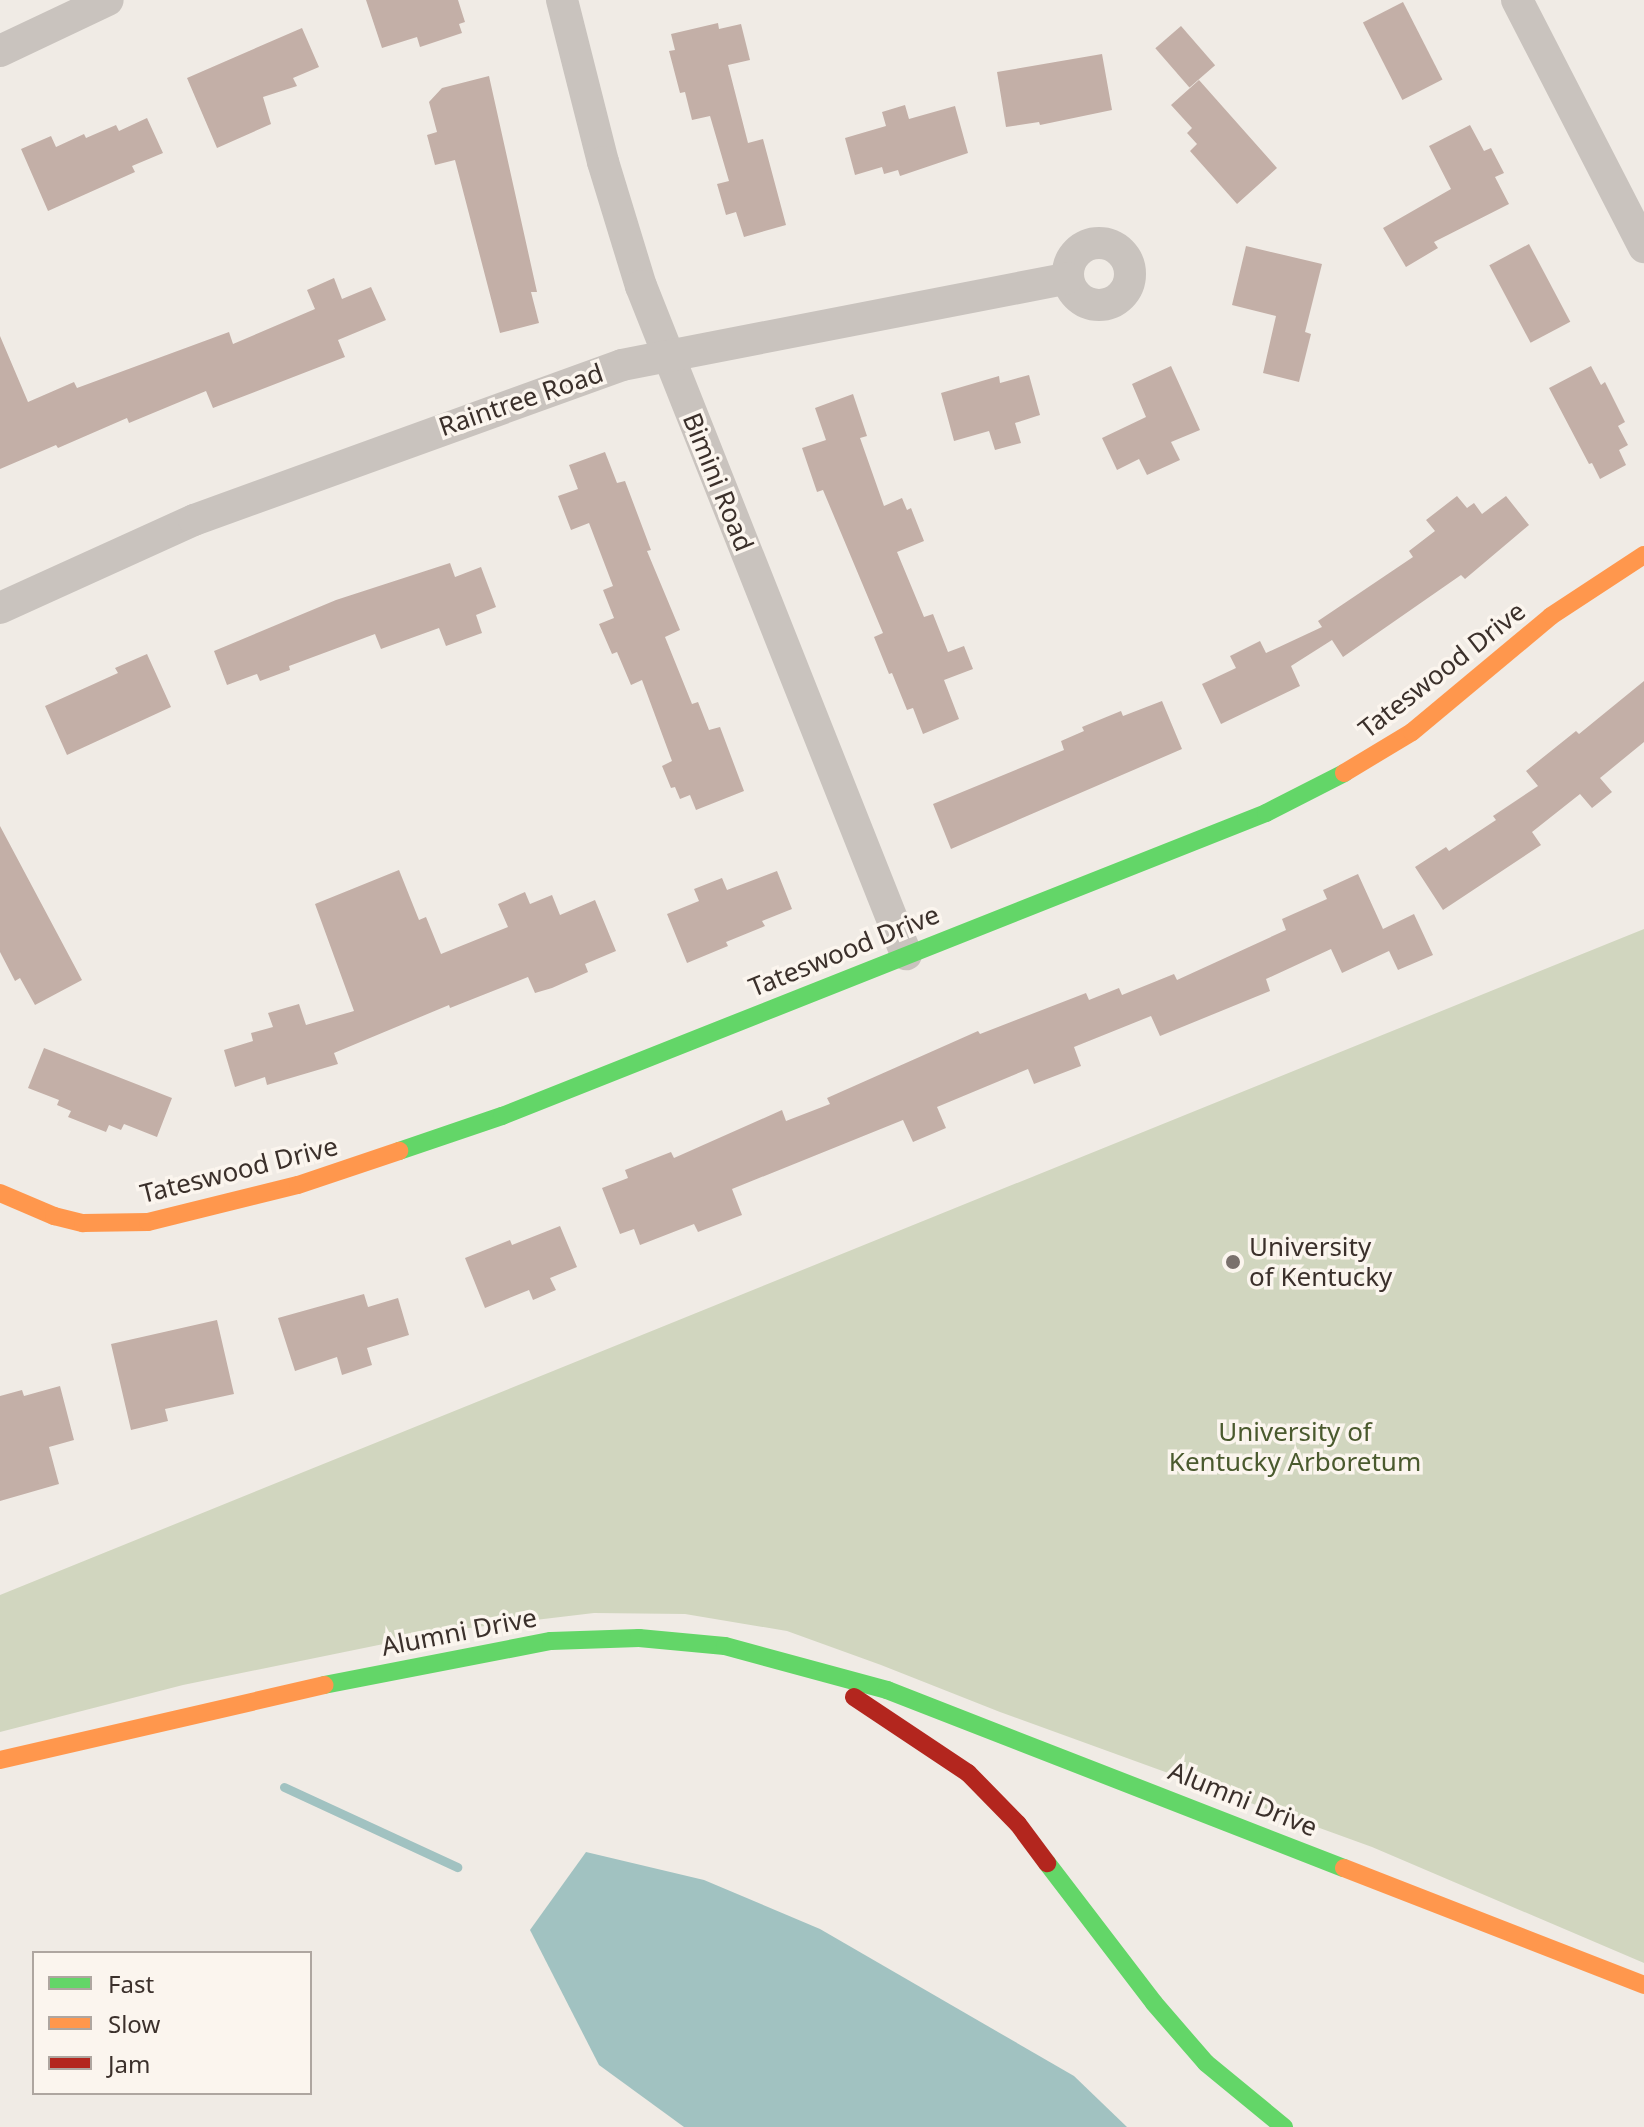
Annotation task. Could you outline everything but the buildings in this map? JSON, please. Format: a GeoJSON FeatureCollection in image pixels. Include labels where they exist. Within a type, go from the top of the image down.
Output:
{"type":"FeatureCollection","features":[{"type":"Feature","properties":{"kind":"main road","name":"Tateswood Drive"},"geometry":{"type":"LineString","coordinates":[[0,1195],[54,1216],[83,1223],[148,1222],[214,1208],[382,1158],[502,1116],[1266,813],[1366,762],[1453,700],[1551,616],[1644,555]]}},
{"type":"Feature","properties":{"kind":"main road","name":"Alumni Drive"},"geometry":{"type":"LineString","coordinates":[[0,1760],[111,1737],[331,1683],[551,1641],[639,1638],[725,1646],[887,1690],[1644,1985]]}},
{"type":"Feature","properties":{"kind":"main road","name":"Alumni Drive"},"geometry":{"type":"LineString","coordinates":[[819,1673],[968,1773],[1027,1835],[1154,2003],[1206,2063],[1284,2127]]}},
{"type":"Feature","properties":{"kind":"main road","name":"Alumni Drive"},"geometry":{"type":"LineString","coordinates":[[42,1771],[111,1737]]}},
{"type":"Feature","properties":{"kind":"street"},"geometry":{"type":"LineString","coordinates":[[0,51],[108,0]]}},
{"type":"Feature","properties":{"kind":"street","name":"Bimini Road"},"geometry":{"type":"LineString","coordinates":[[562,0],[619,223],[667,354],[906,954]]}},
{"type":"Feature","properties":{"kind":"street"},"geometry":{"type":"LineString","coordinates":[[1517,0],[1644,247]]}},
{"type":"Feature","properties":{"kind":"street","name":"Raintree Road"},"geometry":{"type":"LineString","coordinates":[[0,608],[194,520],[622,365],[1068,278]]}},
{"type":"Feature","properties":{"kind":"green space","name":"University of Kentucky Arboretum"},"geometry":{"type":"Polygon","coordinates":[[[1644,929],[1644,1963],[1372,1847],[1000,1712],[881,1665],[787,1631],[685,1614],[594,1613],[452,1630],[183,1685],[0,1732],[0,1595],[1644,929]]]}},
{"type":"Feature","properties":{"kind":"water"},"geometry":{"type":"Polygon","coordinates":[[[586,1852],[704,1880],[820,1929],[1074,2076],[1127,2127],[684,2127],[599,2065],[530,1930],[586,1852]]]}},
{"type":"Feature","properties":{"kind":"waterway"},"geometry":{"type":"LineString","coordinates":[[284,1787],[457,1867]]}},
{"type":"Feature","properties":{"kind":"traffic: fast"},"geometry":{"type":"LineString","coordinates":[[399,1151],[502,1116],[1266,813],[1344,773]]}},
{"type":"Feature","properties":{"kind":"traffic: fast"},"geometry":{"type":"LineString","coordinates":[[324,1685],[551,1641],[639,1638],[725,1646],[887,1690],[1344,1868]]}},
{"type":"Feature","properties":{"kind":"traffic: fast"},"geometry":{"type":"LineString","coordinates":[[1047,1863],[1154,2003],[1206,2063],[1284,2127]]}},
{"type":"Feature","properties":{"kind":"traffic: slow"},"geometry":{"type":"LineString","coordinates":[[1344,773],[1412,732],[1551,616],[1644,555]]}},
{"type":"Feature","properties":{"kind":"traffic: slow"},"geometry":{"type":"LineString","coordinates":[[0,1193],[54,1216],[83,1223],[148,1222],[298,1185],[399,1151]]}},
{"type":"Feature","properties":{"kind":"traffic: slow"},"geometry":{"type":"LineString","coordinates":[[0,1760],[324,1685]]}},
{"type":"Feature","properties":{"kind":"traffic: slow"},"geometry":{"type":"LineString","coordinates":[[1344,1868],[1644,1985]]}},
{"type":"Feature","properties":{"kind":"traffic: jam"},"geometry":{"type":"LineString","coordinates":[[854,1697],[968,1773],[1018,1824],[1047,1863]]}},
{"type":"Feature","properties":{"kind":"place","name":"University of Kentucky"},"geometry":{"type":"Point","coordinates":[1233,1262]}}]}
